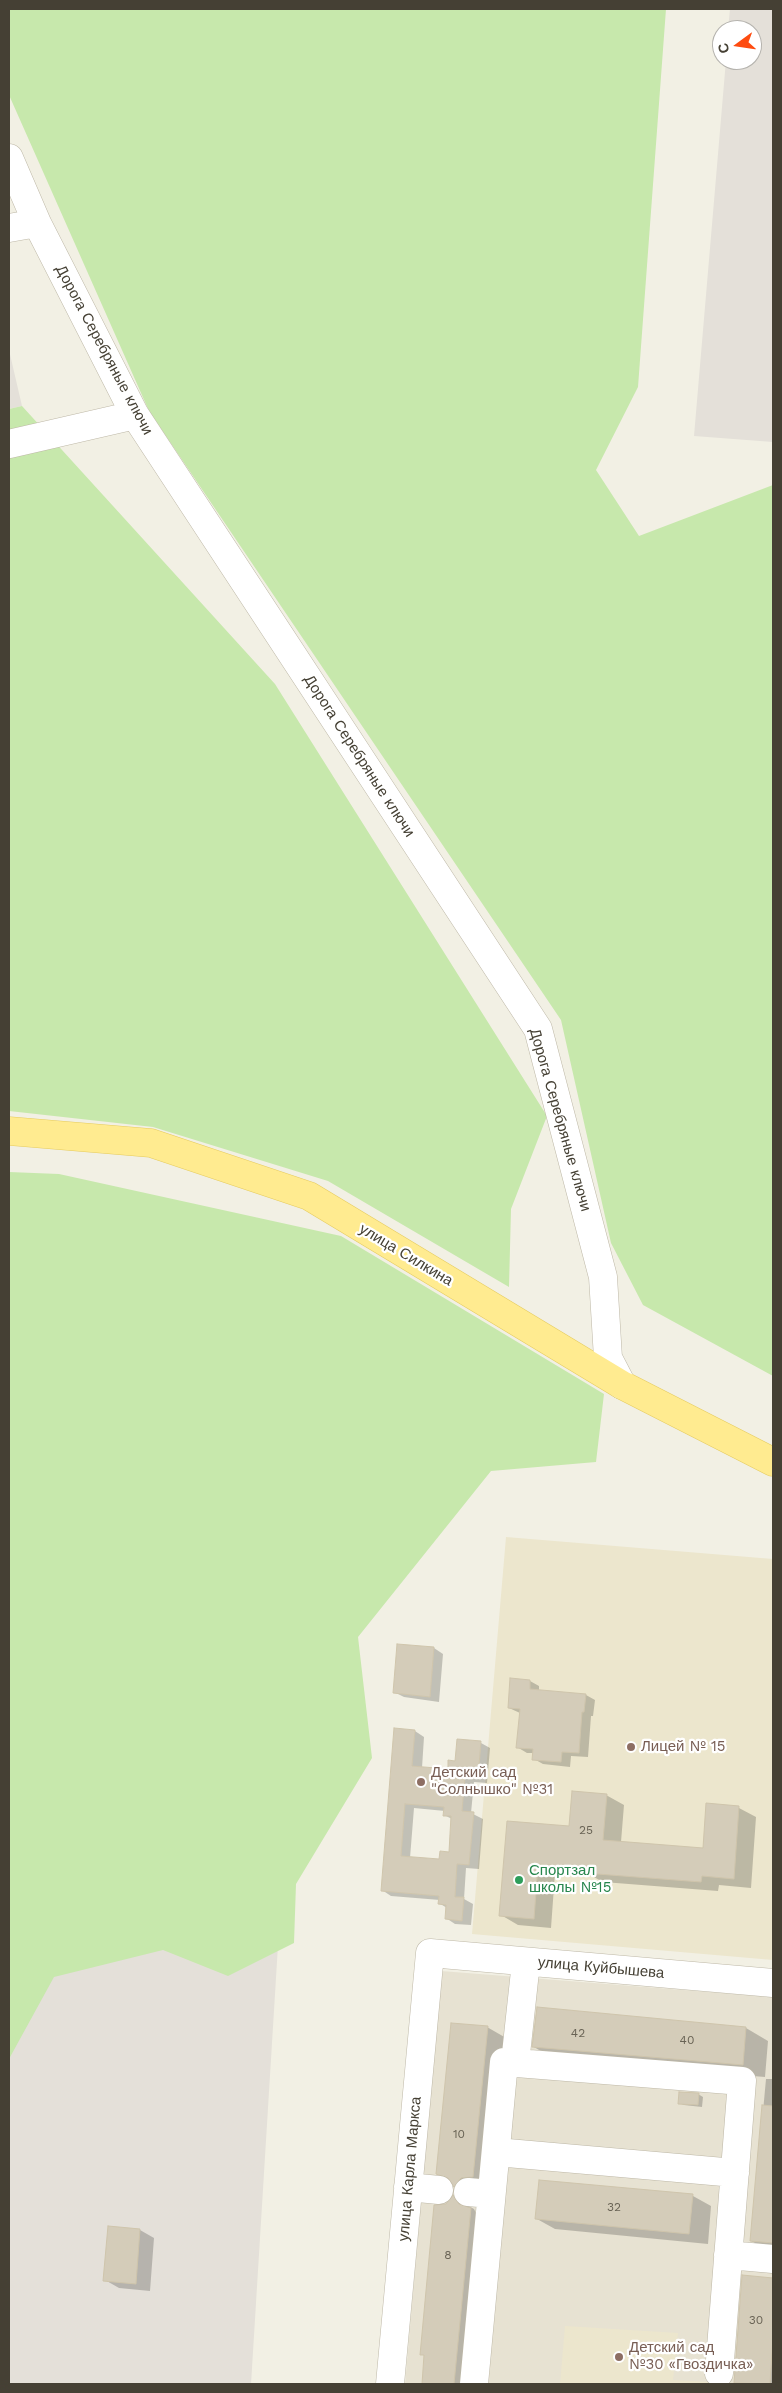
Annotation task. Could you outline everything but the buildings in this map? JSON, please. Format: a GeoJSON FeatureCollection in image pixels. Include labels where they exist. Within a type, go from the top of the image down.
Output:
{"type":"FeatureCollection","features":[{"type":"Feature","properties":{"kind":"main road","name":"улица Силкина"},"geometry":{"type":"LineString","coordinates":[[9,1131],[151,1143],[309,1196],[622,1385],[773,1462]]}},
{"type":"Feature","properties":{"kind":"street","name":"Дорога Серебряные ключи"},"geometry":{"type":"LineString","coordinates":[[9,158],[37,223],[135,415],[538,1029],[603,1276],[608,1358],[622,1385]]}},
{"type":"Feature","properties":{"kind":"street"},"geometry":{"type":"LineString","coordinates":[[9,228],[37,223]]}},
{"type":"Feature","properties":{"kind":"street"},"geometry":{"type":"LineString","coordinates":[[9,444],[135,415]]}},
{"type":"Feature","properties":{"kind":"street","name":"улица Куйбышева"},"geometry":{"type":"LineString","coordinates":[[430,1953],[773,1983]]}},
{"type":"Feature","properties":{"kind":"street","name":"улица Карла Маркса"},"geometry":{"type":"LineString","coordinates":[[390,2384],[430,1953]]}},
{"type":"Feature","properties":{"kind":"street"},"geometry":{"type":"LineString","coordinates":[[515,2063],[526,1962]]}},
{"type":"Feature","properties":{"kind":"street"},"geometry":{"type":"LineString","coordinates":[[474,2384],[480,2193],[496,2152],[504,2062],[742,2081],[719,2373]]}},
{"type":"Feature","properties":{"kind":"street"},"geometry":{"type":"LineString","coordinates":[[496,2152],[735,2172]]}},
{"type":"Feature","properties":{"kind":"street"},"geometry":{"type":"LineString","coordinates":[[408,2187],[439,2190]]}},
{"type":"Feature","properties":{"kind":"street"},"geometry":{"type":"LineString","coordinates":[[728,2255],[773,2259]]}},
{"type":"Feature","properties":{"kind":"shaded area"},"geometry":{"type":"Polygon","coordinates":[[[730,9],[773,9],[773,442],[694,436],[725,70],[762,70],[762,20],[729,20],[730,9]]]}},
{"type":"Feature","properties":{"kind":"shaded area"},"geometry":{"type":"Polygon","coordinates":[[[9,350],[22,406],[9,409],[9,350]]]}},
{"type":"Feature","properties":{"kind":"shaded area"},"geometry":{"type":"Polygon","coordinates":[[[9,1183],[319,1279],[251,2384],[9,2384],[9,1183]]]}},
{"type":"Feature","properties":{"kind":"shaded area","name":"Лицей № 15"},"geometry":{"type":"Polygon","coordinates":[[[506,1537],[773,1559],[773,1960],[472,1934],[506,1537]]]}},
{"type":"Feature","properties":{"kind":"shaded area"},"geometry":{"type":"Polygon","coordinates":[[[441,1971],[773,1997],[773,2384],[405,2384],[441,1971]]]}},
{"type":"Feature","properties":{"kind":"shaded area","name":"Детский сад №30 «Гвоздичка»"},"geometry":{"type":"Polygon","coordinates":[[[565,2326],[678,2333],[673,2380],[747,2384],[560,2384],[565,2326]]]}},
{"type":"Feature","properties":{"kind":"green space"},"geometry":{"type":"Polygon","coordinates":[[[9,9],[666,9],[638,387],[596,470],[639,536],[773,485],[773,1376],[643,1305],[611,1243],[561,1020],[149,411],[9,95],[9,9]]]}},
{"type":"Feature","properties":{"kind":"green space"},"geometry":{"type":"Polygon","coordinates":[[[22,406],[275,684],[547,1116],[511,1209],[509,1287],[328,1181],[153,1127],[9,1111],[9,409],[22,406]]]}},
{"type":"Feature","properties":{"kind":"green space"},"geometry":{"type":"Polygon","coordinates":[[[9,1172],[59,1174],[341,1236],[604,1394],[596,1462],[491,1471],[358,1637],[372,1758],[296,1884],[294,1943],[228,1976],[163,1950],[54,1977],[9,2059],[9,1172]]]}},
{"type":"Feature","properties":{"kind":"place","name":"Лицей № 15"},"geometry":{"type":"Point","coordinates":[631,1747]}},
{"type":"Feature","properties":{"kind":"place","name":"Детский сад \"Солнышко\" №31"},"geometry":{"type":"Point","coordinates":[421,1782]}},
{"type":"Feature","properties":{"kind":"place","name":"Спортзал школы №15"},"geometry":{"type":"Point","coordinates":[519,1880]}},
{"type":"Feature","properties":{"kind":"place","name":"Детский сад №30 «Гвоздичка»"},"geometry":{"type":"Point","coordinates":[619,2357]}}]}
